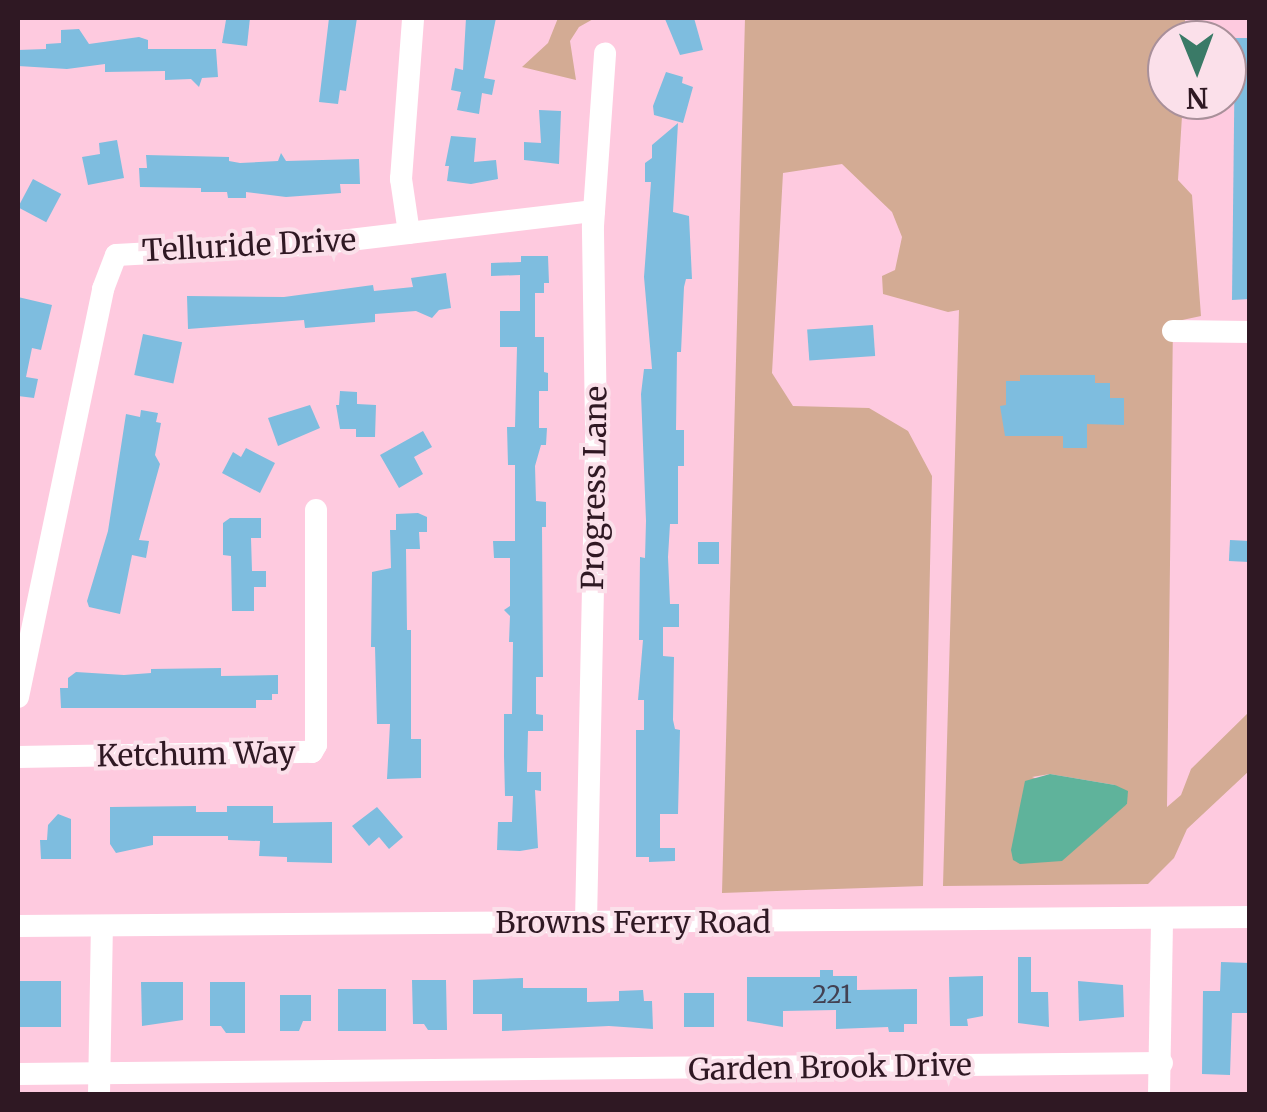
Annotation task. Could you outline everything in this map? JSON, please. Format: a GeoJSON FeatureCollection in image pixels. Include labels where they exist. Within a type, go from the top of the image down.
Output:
{"type":"FeatureCollection","features":[{"type":"Feature","properties":{"kind":"street"},"geometry":{"type":"LineString","coordinates":[[409,233],[401,162],[413,18]]}},
{"type":"Feature","properties":{"kind":"street","name":"Progress Lane"},"geometry":{"type":"LineString","coordinates":[[586,922],[596,424],[594,210],[605,53]]}},
{"type":"Feature","properties":{"kind":"street","name":"Telluride Drive"},"geometry":{"type":"LineString","coordinates":[[18,697],[103,289],[116,255],[316,244],[594,210]]}},
{"type":"Feature","properties":{"kind":"street"},"geometry":{"type":"LineString","coordinates":[[1173,331],[1250,332]]}},
{"type":"Feature","properties":{"kind":"street","name":"Ketchum Way"},"geometry":{"type":"LineString","coordinates":[[18,756],[312,752],[316,745],[316,510]]}},
{"type":"Feature","properties":{"kind":"street"},"geometry":{"type":"LineString","coordinates":[[1159,1094],[1162,918]]}},
{"type":"Feature","properties":{"kind":"street","name":"Browns Ferry Road"},"geometry":{"type":"LineString","coordinates":[[18,926],[1250,918]]}},
{"type":"Feature","properties":{"kind":"street"},"geometry":{"type":"LineString","coordinates":[[99,1084],[102,926]]}},
{"type":"Feature","properties":{"kind":"street","name":"Garden Brook Drive"},"geometry":{"type":"LineString","coordinates":[[18,1074],[99,1084],[1162,1063]]}},
{"type":"Feature","properties":{"kind":"shaded area"},"geometry":{"type":"Polygon","coordinates":[[[558,18],[595,18],[579,27],[570,41],[576,80],[522,67],[548,43],[558,18]]]}},
{"type":"Feature","properties":{"kind":"shaded area"},"geometry":{"type":"Polygon","coordinates":[[[745,18],[1185,18],[1147,20],[1147,120],[1182,120],[1178,180],[1192,195],[1201,316],[1173,322],[1167,807],[1181,795],[1191,769],[1249,712],[1249,771],[1187,829],[1174,858],[1148,884],[943,886],[959,310],[948,312],[883,294],[882,276],[895,270],[902,237],[892,212],[842,164],[783,173],[772,373],[793,406],[869,408],[908,431],[932,476],[923,886],[722,893],[745,18]],[[1050,774],[1032,777],[1117,810],[1127,804],[1115,785],[1050,774]]]}},
{"type":"Feature","properties":{"kind":"shaded area"},"geometry":{"type":"Polygon","coordinates":[[[1050,774],[1115,785],[1128,791],[1127,804],[1062,861],[1020,864],[1013,860],[1011,850],[1025,781],[1050,774]]]}},
{"type":"Feature","properties":{"kind":"building"},"geometry":{"type":"Polygon","coordinates":[[[250,18],[247,46],[222,43],[226,20],[250,18]]]}},
{"type":"Feature","properties":{"kind":"building"},"geometry":{"type":"Polygon","coordinates":[[[329,18],[357,18],[346,91],[340,90],[338,104],[319,102],[329,18]]]}},
{"type":"Feature","properties":{"kind":"building"},"geometry":{"type":"Polygon","coordinates":[[[466,18],[496,18],[484,78],[495,80],[492,95],[482,93],[479,114],[457,110],[461,92],[451,90],[455,68],[463,70],[466,18]]]}},
{"type":"Feature","properties":{"kind":"building"},"geometry":{"type":"Polygon","coordinates":[[[694,18],[703,50],[680,55],[665,19],[694,18]]]}},
{"type":"Feature","properties":{"kind":"building"},"geometry":{"type":"Polygon","coordinates":[[[79,29],[89,44],[139,37],[148,40],[148,49],[216,49],[218,77],[202,78],[199,87],[191,79],[165,80],[165,71],[105,72],[105,64],[67,69],[18,66],[18,50],[46,49],[46,44],[61,43],[61,30],[79,29]]]}},
{"type":"Feature","properties":{"kind":"building"},"geometry":{"type":"Polygon","coordinates":[[[1250,38],[1250,299],[1232,300],[1234,120],[1247,120],[1250,38]]]}},
{"type":"Feature","properties":{"kind":"building"},"geometry":{"type":"Polygon","coordinates":[[[666,72],[683,77],[682,83],[693,87],[683,123],[654,115],[653,106],[666,72]]]}},
{"type":"Feature","properties":{"kind":"building"},"geometry":{"type":"Polygon","coordinates":[[[539,110],[561,111],[559,164],[524,160],[524,142],[541,143],[539,110]]]}},
{"type":"Feature","properties":{"kind":"building"},"geometry":{"type":"Polygon","coordinates":[[[678,123],[673,212],[689,216],[692,279],[686,279],[684,287],[681,352],[677,352],[676,430],[684,430],[684,466],[678,466],[678,524],[670,524],[668,557],[670,604],[679,604],[679,627],[663,627],[663,656],[674,657],[673,720],[675,729],[680,730],[678,814],[660,814],[660,848],[675,848],[675,861],[649,862],[649,857],[636,857],[636,730],[644,730],[644,700],[638,700],[643,640],[639,640],[640,557],[645,558],[646,521],[641,394],[644,369],[652,369],[644,277],[651,182],[645,182],[645,163],[652,158],[652,145],[678,123]]]}},
{"type":"Feature","properties":{"kind":"building"},"geometry":{"type":"Polygon","coordinates":[[[451,136],[476,138],[474,162],[496,160],[498,179],[471,184],[447,181],[449,166],[445,166],[451,136]]]}},
{"type":"Feature","properties":{"kind":"building"},"geometry":{"type":"Polygon","coordinates":[[[117,140],[124,178],[88,185],[82,157],[100,154],[99,143],[117,140]]]}},
{"type":"Feature","properties":{"kind":"building"},"geometry":{"type":"Polygon","coordinates":[[[281,153],[286,161],[359,159],[360,184],[340,184],[341,193],[286,197],[246,192],[246,198],[228,198],[227,192],[201,192],[201,188],[140,187],[139,168],[147,168],[146,155],[229,157],[229,161],[240,163],[278,161],[281,153]]]}},
{"type":"Feature","properties":{"kind":"building"},"geometry":{"type":"Polygon","coordinates":[[[33,179],[61,194],[46,222],[18,207],[33,179]]]}},
{"type":"Feature","properties":{"kind":"building"},"geometry":{"type":"Polygon","coordinates":[[[521,256],[548,256],[549,283],[544,283],[544,293],[535,293],[535,337],[544,337],[544,372],[548,373],[548,391],[539,391],[539,428],[547,428],[546,445],[541,445],[535,466],[536,501],[546,502],[546,527],[542,527],[543,677],[536,677],[536,714],[543,715],[543,731],[528,731],[527,772],[541,772],[541,791],[535,790],[538,848],[520,851],[497,850],[498,822],[512,822],[513,796],[505,796],[504,714],[512,714],[513,642],[509,642],[510,616],[504,610],[510,606],[510,558],[494,558],[493,541],[515,541],[515,465],[508,465],[507,427],[515,427],[517,347],[500,347],[500,311],[520,311],[520,275],[491,276],[491,263],[521,262],[521,256]]]}},
{"type":"Feature","properties":{"kind":"building"},"geometry":{"type":"Polygon","coordinates":[[[446,273],[451,308],[439,310],[432,318],[416,311],[375,314],[375,322],[305,328],[304,320],[188,329],[187,296],[284,297],[373,285],[374,291],[413,287],[411,278],[446,273]]]}},
{"type":"Feature","properties":{"kind":"building"},"geometry":{"type":"Polygon","coordinates":[[[18,297],[52,305],[41,350],[32,348],[26,377],[38,379],[34,398],[18,396],[18,297]]]}},
{"type":"Feature","properties":{"kind":"building"},"geometry":{"type":"Polygon","coordinates":[[[873,325],[875,356],[809,361],[807,330],[873,325]]]}},
{"type":"Feature","properties":{"kind":"building"},"geometry":{"type":"Polygon","coordinates":[[[143,334],[182,342],[173,383],[134,375],[143,334]]]}},
{"type":"Feature","properties":{"kind":"building"},"geometry":{"type":"Polygon","coordinates":[[[1020,375],[1095,375],[1095,383],[1110,383],[1110,398],[1124,398],[1124,425],[1087,424],[1087,448],[1063,448],[1063,436],[1005,436],[1000,406],[1006,405],[1006,381],[1020,381],[1020,375]]]}},
{"type":"Feature","properties":{"kind":"building"},"geometry":{"type":"Polygon","coordinates":[[[340,391],[357,392],[357,404],[376,405],[375,437],[356,437],[356,429],[340,429],[336,405],[340,391]]]}},
{"type":"Feature","properties":{"kind":"building"},"geometry":{"type":"Polygon","coordinates":[[[310,405],[320,428],[278,446],[268,418],[310,405]]]}},
{"type":"Feature","properties":{"kind":"building"},"geometry":{"type":"Polygon","coordinates":[[[141,410],[158,413],[156,422],[161,423],[155,455],[160,464],[139,540],[149,541],[146,558],[132,555],[120,614],[89,607],[87,601],[108,531],[126,414],[140,417],[141,410]]]}},
{"type":"Feature","properties":{"kind":"building"},"geometry":{"type":"Polygon","coordinates":[[[423,431],[432,447],[414,457],[423,474],[399,488],[380,455],[423,431]]]}},
{"type":"Feature","properties":{"kind":"building"},"geometry":{"type":"Polygon","coordinates":[[[246,448],[275,463],[260,493],[222,473],[233,452],[241,457],[246,448]]]}},
{"type":"Feature","properties":{"kind":"building"},"geometry":{"type":"Polygon","coordinates":[[[418,513],[427,517],[427,532],[419,532],[420,549],[406,549],[411,739],[421,739],[421,778],[387,779],[390,724],[377,724],[375,647],[371,647],[372,572],[391,568],[390,530],[396,530],[396,514],[418,513]]]}},
{"type":"Feature","properties":{"kind":"building"},"geometry":{"type":"Polygon","coordinates":[[[230,518],[261,518],[261,538],[251,538],[252,571],[266,571],[266,587],[254,587],[254,611],[232,611],[231,556],[223,555],[223,523],[230,518]]]}},
{"type":"Feature","properties":{"kind":"building"},"geometry":{"type":"Polygon","coordinates":[[[1230,540],[1250,541],[1249,562],[1229,561],[1230,540]]]}},
{"type":"Feature","properties":{"kind":"building"},"geometry":{"type":"Polygon","coordinates":[[[698,542],[719,542],[719,564],[698,564],[698,542]]]}},
{"type":"Feature","properties":{"kind":"building"},"geometry":{"type":"Polygon","coordinates":[[[221,668],[221,676],[278,675],[278,694],[272,694],[272,700],[256,700],[256,708],[61,708],[60,688],[68,688],[68,678],[76,672],[124,675],[151,673],[151,669],[221,668]]]}},
{"type":"Feature","properties":{"kind":"building"},"geometry":{"type":"Polygon","coordinates":[[[196,806],[196,812],[227,812],[227,806],[273,806],[273,823],[332,822],[332,863],[287,862],[287,857],[259,856],[260,841],[228,840],[228,836],[153,836],[153,845],[116,853],[110,844],[110,807],[196,806]]]}},
{"type":"Feature","properties":{"kind":"building"},"geometry":{"type":"Polygon","coordinates":[[[377,807],[403,837],[389,849],[379,837],[369,846],[352,826],[377,807]]]}},
{"type":"Feature","properties":{"kind":"building"},"geometry":{"type":"Polygon","coordinates":[[[58,814],[71,819],[71,859],[41,859],[40,840],[47,840],[48,825],[58,814]]]}},
{"type":"Feature","properties":{"kind":"building"},"geometry":{"type":"Polygon","coordinates":[[[1018,957],[1031,957],[1031,992],[1048,992],[1049,1027],[1018,1023],[1018,957]]]}},
{"type":"Feature","properties":{"kind":"building"},"geometry":{"type":"Polygon","coordinates":[[[1221,962],[1250,963],[1250,1013],[1232,1013],[1230,1075],[1202,1074],[1203,991],[1220,991],[1221,962]]]}},
{"type":"Feature","properties":{"kind":"building"},"geometry":{"type":"Polygon","coordinates":[[[820,970],[833,970],[833,976],[857,976],[857,990],[917,989],[917,1024],[904,1024],[904,1032],[889,1032],[888,1027],[836,1029],[836,1010],[783,1011],[783,1027],[747,1021],[747,977],[820,977],[820,970]]]}},
{"type":"Feature","properties":{"kind":"building"},"geometry":{"type":"Polygon","coordinates":[[[983,976],[983,1016],[967,1019],[968,1026],[950,1026],[949,977],[983,976]]]}},
{"type":"Feature","properties":{"kind":"building"},"geometry":{"type":"Polygon","coordinates":[[[523,978],[523,988],[587,988],[587,1002],[619,1001],[619,991],[643,990],[644,1001],[652,1001],[653,1029],[609,1026],[502,1031],[502,1014],[473,1014],[473,980],[523,978]]]}},
{"type":"Feature","properties":{"kind":"building"},"geometry":{"type":"Polygon","coordinates":[[[412,980],[446,980],[447,1030],[428,1030],[424,1024],[413,1024],[412,980]]]}},
{"type":"Feature","properties":{"kind":"building"},"geometry":{"type":"Polygon","coordinates":[[[18,981],[61,981],[61,1027],[18,1027],[18,981]]]}},
{"type":"Feature","properties":{"kind":"building"},"geometry":{"type":"Polygon","coordinates":[[[1078,981],[1123,985],[1124,1017],[1079,1021],[1078,981]]]}},
{"type":"Feature","properties":{"kind":"building"},"geometry":{"type":"Polygon","coordinates":[[[141,982],[183,982],[183,1020],[142,1026],[141,982]]]}},
{"type":"Feature","properties":{"kind":"building"},"geometry":{"type":"Polygon","coordinates":[[[210,982],[245,982],[245,1033],[226,1033],[221,1026],[210,1026],[210,982]]]}},
{"type":"Feature","properties":{"kind":"building"},"geometry":{"type":"Polygon","coordinates":[[[338,989],[386,989],[386,1031],[338,1031],[338,989]]]}},
{"type":"Feature","properties":{"kind":"building"},"geometry":{"type":"Polygon","coordinates":[[[684,993],[714,993],[714,1027],[684,1027],[684,993]]]}},
{"type":"Feature","properties":{"kind":"building"},"geometry":{"type":"Polygon","coordinates":[[[280,995],[311,995],[311,1021],[303,1021],[299,1031],[280,1031],[280,995]]]}}]}
